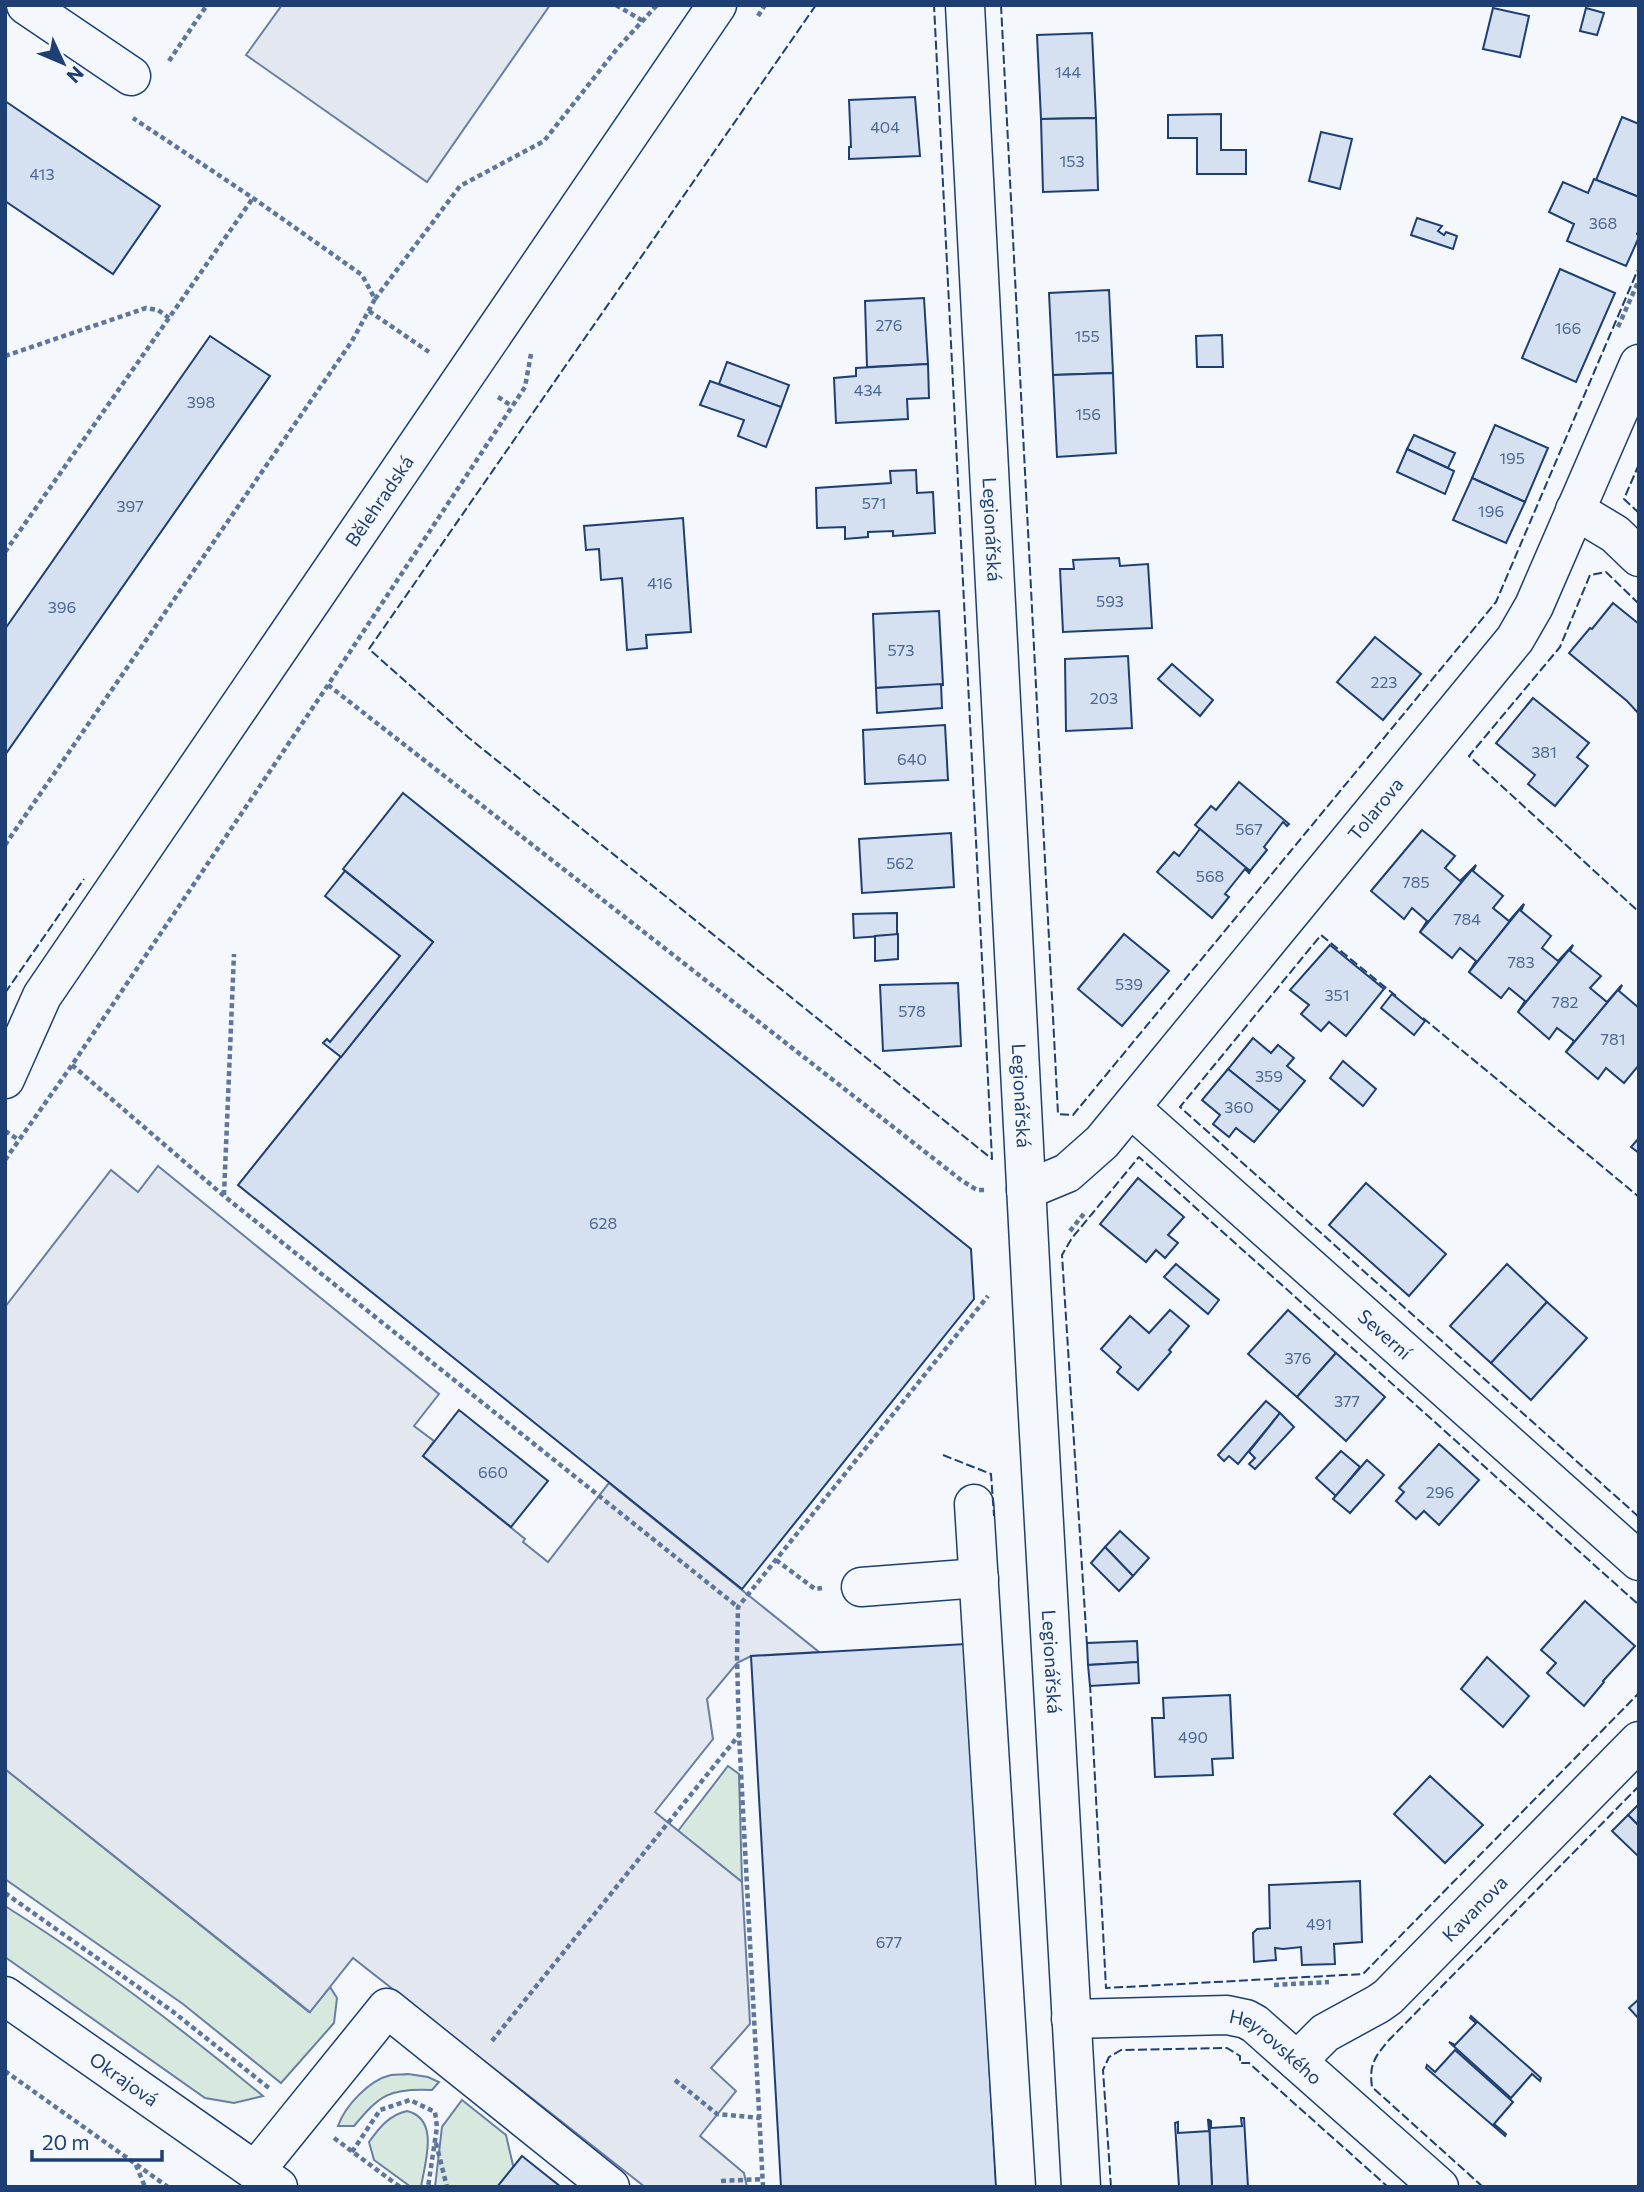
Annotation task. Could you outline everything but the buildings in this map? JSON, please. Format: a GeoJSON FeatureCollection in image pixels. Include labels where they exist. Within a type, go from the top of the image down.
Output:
{"type":"FeatureCollection","features":[{"type":"Feature","properties":{"kind":"street"},"geometry":{"type":"LineString","coordinates":[[26,5],[131,76]]}},
{"type":"Feature","properties":{"kind":"street","name":"Bělehradská"},"geometry":{"type":"LineString","coordinates":[[5,1079],[42,996],[717,5]]}},
{"type":"Feature","properties":{"kind":"street","name":"Legionářská"},"geometry":{"type":"LineString","coordinates":[[965,5],[1081,2187]]}},
{"type":"Feature","properties":{"kind":"street","name":"Tolarova"},"geometry":{"type":"LineString","coordinates":[[1026,1189],[1067,1173],[1102,1142],[1515,639],[1534,606],[1639,363]]}},
{"type":"Feature","properties":{"kind":"street"},"geometry":{"type":"LineString","coordinates":[[1575,510],[1615,534],[1639,557]]}},
{"type":"Feature","properties":{"kind":"street","name":"Bělehradská"},"geometry":{"type":"LineString","coordinates":[[5,1033],[42,996]]}},
{"type":"Feature","properties":{"kind":"street","name":"Severní"},"geometry":{"type":"LineString","coordinates":[[1131,1108],[1639,1561]]}},
{"type":"Feature","properties":{"kind":"street"},"geometry":{"type":"LineString","coordinates":[[974,1504],[1016,2187]]}},
{"type":"Feature","properties":{"kind":"street"},"geometry":{"type":"LineString","coordinates":[[861,1587],[979,1578]]}},
{"type":"Feature","properties":{"kind":"street","name":"Kavanova"},"geometry":{"type":"LineString","coordinates":[[1297,2061],[1325,2034],[1388,1997],[1639,1741]]}},
{"type":"Feature","properties":{"kind":"street","name":"Okrajová"},"geometry":{"type":"LineString","coordinates":[[5,1996],[267,2179]]}},
{"type":"Feature","properties":{"kind":"street"},"geometry":{"type":"LineString","coordinates":[[267,2179],[302,2113],[387,2008],[600,2183]]}},
{"type":"Feature","properties":{"kind":"street","name":"Heyrovského"},"geometry":{"type":"LineString","coordinates":[[1071,2019],[1237,2017],[1255,2024],[1439,2187]]}},
{"type":"Feature","properties":{"kind":"path"},"geometry":{"type":"LineString","coordinates":[[617,5],[643,21]]}},
{"type":"Feature","properties":{"kind":"path"},"geometry":{"type":"LineString","coordinates":[[5,845],[352,341],[375,299],[460,186],[544,141],[616,50],[657,5]]}},
{"type":"Feature","properties":{"kind":"path"},"geometry":{"type":"LineString","coordinates":[[757,16],[765,5]]}},
{"type":"Feature","properties":{"kind":"path"},"geometry":{"type":"LineString","coordinates":[[131,116],[362,275],[375,299]]}},
{"type":"Feature","properties":{"kind":"path"},"geometry":{"type":"LineString","coordinates":[[5,552],[253,198]]}},
{"type":"Feature","properties":{"kind":"path"},"geometry":{"type":"LineString","coordinates":[[1617,330],[1639,280]]}},
{"type":"Feature","properties":{"kind":"path"},"geometry":{"type":"LineString","coordinates":[[5,356],[146,308],[158,310],[169,318]]}},
{"type":"Feature","properties":{"kind":"path"},"geometry":{"type":"LineString","coordinates":[[369,312],[411,340]]}},
{"type":"Feature","properties":{"kind":"path"},"geometry":{"type":"LineString","coordinates":[[5,1160],[328,685],[525,387],[531,353]]}},
{"type":"Feature","properties":{"kind":"path"},"geometry":{"type":"LineString","coordinates":[[328,685],[961,1180],[976,1190],[1026,1189]]}},
{"type":"Feature","properties":{"kind":"path"},"geometry":{"type":"LineString","coordinates":[[224,1196],[234,954]]}},
{"type":"Feature","properties":{"kind":"path"},"geometry":{"type":"LineString","coordinates":[[72,1065],[224,1196],[738,1607]]}},
{"type":"Feature","properties":{"kind":"path"},"geometry":{"type":"LineString","coordinates":[[5,1131],[19,1140]]}},
{"type":"Feature","properties":{"kind":"path"},"geometry":{"type":"LineString","coordinates":[[763,2187],[739,1735],[738,1607],[988,1296]]}},
{"type":"Feature","properties":{"kind":"path"},"geometry":{"type":"LineString","coordinates":[[776,1560],[815,1589],[861,1587]]}},
{"type":"Feature","properties":{"kind":"path"},"geometry":{"type":"LineString","coordinates":[[428,2187],[437,2127],[435,2112],[739,1735]]}},
{"type":"Feature","properties":{"kind":"path"},"geometry":{"type":"LineString","coordinates":[[5,1893],[172,2011],[400,2187]]}},
{"type":"Feature","properties":{"kind":"path"},"geometry":{"type":"LineString","coordinates":[[1274,1985],[1341,1982]]}},
{"type":"Feature","properties":{"kind":"path"},"geometry":{"type":"LineString","coordinates":[[5,2071],[168,2187]]}},
{"type":"Feature","properties":{"kind":"path"},"geometry":{"type":"LineString","coordinates":[[675,2080],[717,2114],[760,2118]]}},
{"type":"Feature","properties":{"kind":"path"},"geometry":{"type":"LineString","coordinates":[[352,2152],[380,2110],[410,2100],[435,2112]]}},
{"type":"Feature","properties":{"kind":"path"},"geometry":{"type":"LineString","coordinates":[[435,2139],[447,2187]]}},
{"type":"Feature","properties":{"kind":"path"},"geometry":{"type":"LineString","coordinates":[[136,2164],[145,2187]]}},
{"type":"Feature","properties":{"kind":"path"},"geometry":{"type":"LineString","coordinates":[[722,2181],[746,2182],[763,2179]]}},
{"type":"Feature","properties":{"kind":"shaded area"},"geometry":{"type":"Polygon","coordinates":[[[282,5],[550,5],[427,182],[246,55],[282,5]]]}},
{"type":"Feature","properties":{"kind":"shaded area"},"geometry":{"type":"Polygon","coordinates":[[[158,1166],[439,1394],[414,1426],[434,1441],[423,1456],[525,1539],[523,1542],[548,1562],[609,1483],[819,1652],[751,1656],[737,1663],[707,1699],[713,1739],[655,1812],[742,1882],[750,2024],[711,2068],[736,2091],[700,2136],[744,2173],[747,2187],[645,2187],[353,1958],[310,2012],[5,1769],[5,1307],[111,1170],[138,1192],[158,1166]]]}},
{"type":"Feature","properties":{"kind":"shaded area"},"geometry":{"type":"Polygon","coordinates":[[[728,1766],[739,1774],[742,1882],[678,1831],[728,1766]]]}},
{"type":"Feature","properties":{"kind":"shaded area"},"geometry":{"type":"Polygon","coordinates":[[[5,1769],[309,2012],[330,1987],[337,1998],[334,2023],[281,2083],[183,2004],[5,1879],[5,1769]]]}},
{"type":"Feature","properties":{"kind":"shaded area"},"geometry":{"type":"Polygon","coordinates":[[[5,1906],[137,1997],[263,2096],[234,2103],[205,2098],[5,1957],[5,1906]]]}},
{"type":"Feature","properties":{"kind":"shaded area"},"geometry":{"type":"Polygon","coordinates":[[[408,2074],[439,2082],[432,2090],[395,2092],[379,2100],[354,2126],[338,2126],[352,2102],[374,2082],[391,2075],[408,2074]]]}},
{"type":"Feature","properties":{"kind":"shaded area"},"geometry":{"type":"Polygon","coordinates":[[[462,2100],[506,2135],[518,2187],[435,2187],[442,2127],[462,2100]]]}},
{"type":"Feature","properties":{"kind":"shaded area"},"geometry":{"type":"Polygon","coordinates":[[[407,2111],[424,2123],[427,2132],[427,2154],[421,2187],[411,2187],[374,2160],[369,2142],[390,2119],[407,2111]]]}},
{"type":"Feature","properties":{"kind":"fence"},"geometry":{"type":"LineString","coordinates":[[816,5],[369,649],[469,738],[992,1159],[934,5]]}},
{"type":"Feature","properties":{"kind":"fence"},"geometry":{"type":"LineString","coordinates":[[1001,5],[1058,1114],[1073,1115],[1496,602],[1639,267]]}},
{"type":"Feature","properties":{"kind":"fence"},"geometry":{"type":"LineString","coordinates":[[1639,464],[1624,499],[1639,513]]}},
{"type":"Feature","properties":{"kind":"fence"},"geometry":{"type":"LineString","coordinates":[[1639,604],[1606,572],[1590,575],[1560,647],[1469,756],[1639,912]]}},
{"type":"Feature","properties":{"kind":"fence"},"geometry":{"type":"LineString","coordinates":[[5,993],[84,879]]}},
{"type":"Feature","properties":{"kind":"fence"},"geometry":{"type":"LineString","coordinates":[[1396,996],[1321,935],[1180,1107],[1639,1517]]}},
{"type":"Feature","properties":{"kind":"fence"},"geometry":{"type":"LineString","coordinates":[[1423,1018],[1639,1197]]}},
{"type":"Feature","properties":{"kind":"fence"},"geometry":{"type":"LineString","coordinates":[[1087,1645],[1062,1255],[1072,1238],[1139,1157],[1639,1605]]}},
{"type":"Feature","properties":{"kind":"fence"},"geometry":{"type":"LineString","coordinates":[[943,1455],[991,1474],[994,1516]]}},
{"type":"Feature","properties":{"kind":"fence"},"geometry":{"type":"LineString","coordinates":[[1090,1684],[1106,1988],[1363,1974],[1639,1693]]}},
{"type":"Feature","properties":{"kind":"fence"},"geometry":{"type":"LineString","coordinates":[[1483,2187],[1372,2087],[1371,2073],[1374,2062],[1388,2041],[1639,1786]]}},
{"type":"Feature","properties":{"kind":"fence"},"geometry":{"type":"LineString","coordinates":[[1111,2187],[1103,2070],[1109,2057],[1121,2050],[1227,2048],[1240,2056],[1240,2063],[1249,2063],[1388,2187]]}}]}
